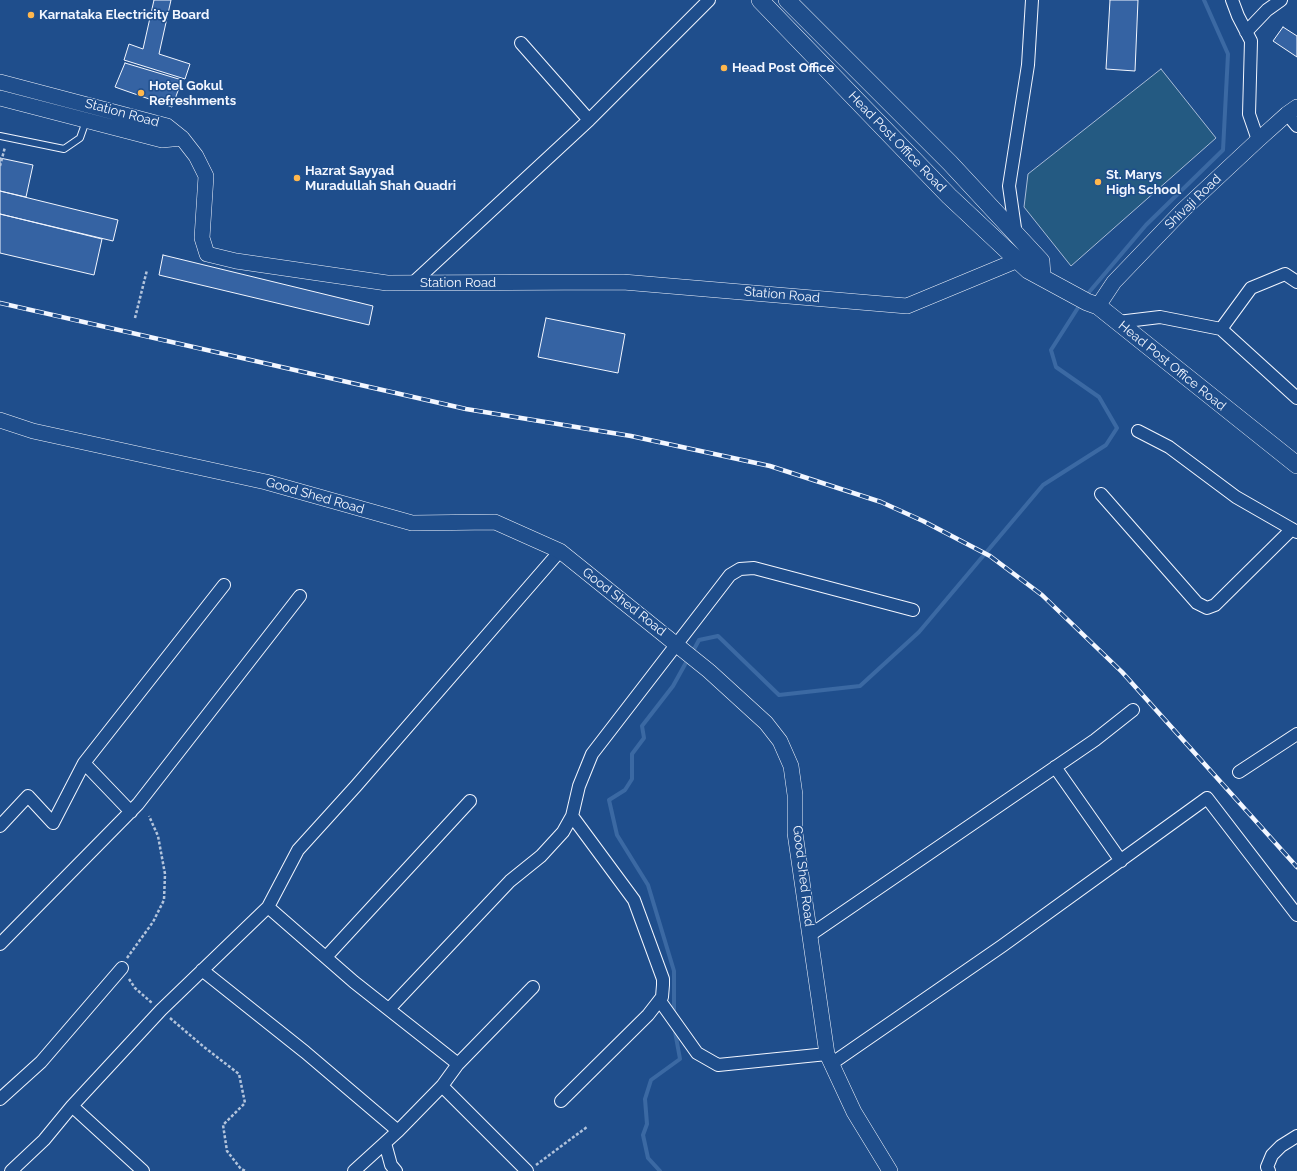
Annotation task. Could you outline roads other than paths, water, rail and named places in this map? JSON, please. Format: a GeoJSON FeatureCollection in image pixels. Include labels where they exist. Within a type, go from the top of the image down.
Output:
{"type":"FeatureCollection","features":[{"type":"Feature","properties":{"kind":"main road","name":"Head Post Office Road"},"geometry":{"type":"LineString","coordinates":[[760,0],[949,196],[1028,270],[1093,304],[1118,322],[1297,465]]}},
{"type":"Feature","properties":{"kind":"main road","name":"Head Post Office Road"},"geometry":{"type":"LineString","coordinates":[[788,0],[950,163],[1041,261],[1042,276]]}},
{"type":"Feature","properties":{"kind":"street"},"geometry":{"type":"LineString","coordinates":[[413,283],[589,120],[709,0]]}},
{"type":"Feature","properties":{"kind":"street"},"geometry":{"type":"LineString","coordinates":[[1018,260],[1016,234],[1008,186],[1028,65],[1032,0]]}},
{"type":"Feature","properties":{"kind":"street"},"geometry":{"type":"LineString","coordinates":[[1232,0],[1251,41],[1249,114],[1258,140]]}},
{"type":"Feature","properties":{"kind":"street"},"geometry":{"type":"LineString","coordinates":[[1246,32],[1267,10],[1281,0]]}},
{"type":"Feature","properties":{"kind":"street"},"geometry":{"type":"LineString","coordinates":[[521,43],[589,120]]}},
{"type":"Feature","properties":{"kind":"street","name":"Station Road"},"geometry":{"type":"LineString","coordinates":[[0,82],[167,126],[182,138],[196,156],[206,176],[202,238],[207,254],[236,261],[387,283],[623,282],[907,306],[1018,260]]}},
{"type":"Feature","properties":{"kind":"street"},"geometry":{"type":"LineString","coordinates":[[0,98],[162,140],[182,138]]}},
{"type":"Feature","properties":{"kind":"street"},"geometry":{"type":"LineString","coordinates":[[1292,111],[1297,126]]}},
{"type":"Feature","properties":{"kind":"street","name":"Shivaji Road"},"geometry":{"type":"LineString","coordinates":[[1093,304],[1183,210],[1258,140],[1292,111]]}},
{"type":"Feature","properties":{"kind":"street"},"geometry":{"type":"LineString","coordinates":[[1221,329],[1251,288],[1285,274],[1297,282]]}},
{"type":"Feature","properties":{"kind":"street"},"geometry":{"type":"LineString","coordinates":[[1118,322],[1160,317],[1221,329],[1297,398]]}},
{"type":"Feature","properties":{"kind":"street","name":"Good Shed Road"},"geometry":{"type":"LineString","coordinates":[[0,420],[33,431],[266,482],[412,523],[495,522],[560,551],[697,661],[766,723],[780,741],[791,766],[795,795],[795,833],[829,1059],[854,1112],[890,1171]]}},
{"type":"Feature","properties":{"kind":"street"},"geometry":{"type":"LineString","coordinates":[[1101,494],[1197,603],[1206,608],[1215,605],[1294,530],[1236,497],[1169,447],[1138,431]]}},
{"type":"Feature","properties":{"kind":"street"},"geometry":{"type":"LineString","coordinates":[[19,1168],[72,1106],[161,1010],[268,907],[298,850],[361,780],[560,551]]}},
{"type":"Feature","properties":{"kind":"street"},"geometry":{"type":"LineString","coordinates":[[389,1009],[510,881],[541,856],[563,832],[572,816],[579,786],[592,754],[681,648],[726,579],[740,569],[754,568],[913,610]]}},
{"type":"Feature","properties":{"kind":"street"},"geometry":{"type":"LineString","coordinates":[[0,826],[28,796],[53,823],[84,763],[224,585]]}},
{"type":"Feature","properties":{"kind":"street"},"geometry":{"type":"LineString","coordinates":[[0,944],[131,812],[300,596]]}},
{"type":"Feature","properties":{"kind":"street"},"geometry":{"type":"LineString","coordinates":[[810,935],[1095,740],[1133,710]]}},
{"type":"Feature","properties":{"kind":"street"},"geometry":{"type":"LineString","coordinates":[[1239,772],[1297,734]]}},
{"type":"Feature","properties":{"kind":"street"},"geometry":{"type":"LineString","coordinates":[[84,763],[131,812]]}},
{"type":"Feature","properties":{"kind":"street"},"geometry":{"type":"LineString","coordinates":[[1055,767],[1121,861]]}},
{"type":"Feature","properties":{"kind":"street"},"geometry":{"type":"LineString","coordinates":[[660,1001],[697,1054],[718,1065],[829,1059],[1002,946],[1208,798],[1297,915]]}},
{"type":"Feature","properties":{"kind":"street"},"geometry":{"type":"LineString","coordinates":[[326,957],[470,801]]}},
{"type":"Feature","properties":{"kind":"street"},"geometry":{"type":"LineString","coordinates":[[561,1102],[660,1001],[663,992],[663,979],[634,900],[572,816]]}},
{"type":"Feature","properties":{"kind":"street"},"geometry":{"type":"LineString","coordinates":[[268,907],[326,957],[458,1064]]}},
{"type":"Feature","properties":{"kind":"street"},"geometry":{"type":"LineString","coordinates":[[0,1099],[41,1062],[122,968]]}},
{"type":"Feature","properties":{"kind":"street"},"geometry":{"type":"LineString","coordinates":[[202,970],[305,1052],[398,1131]]}},
{"type":"Feature","properties":{"kind":"street"},"geometry":{"type":"LineString","coordinates":[[354,1171],[398,1131],[442,1086],[458,1064],[533,987]]}},
{"type":"Feature","properties":{"kind":"street"},"geometry":{"type":"LineString","coordinates":[[442,1086],[527,1171]]}},
{"type":"Feature","properties":{"kind":"street"},"geometry":{"type":"LineString","coordinates":[[72,1106],[143,1171]]}},
{"type":"Feature","properties":{"kind":"street"},"geometry":{"type":"LineString","coordinates":[[1269,1171],[1267,1167],[1272,1155],[1297,1136]]}},
{"type":"Feature","properties":{"kind":"street"},"geometry":{"type":"LineString","coordinates":[[385,1143],[391,1165],[396,1171]]}},
{"type":"Feature","properties":{"kind":"lane"},"geometry":{"type":"LineString","coordinates":[[0,136],[64,149],[80,138],[91,105]]}},
{"type":"Feature","properties":{"kind":"waterway"},"geometry":{"type":"LineString","coordinates":[[1085,297],[1146,225],[1223,150],[1228,54],[1204,0]]}},
{"type":"Feature","properties":{"kind":"waterway"},"geometry":{"type":"LineString","coordinates":[[692,653],[699,640],[718,636],[779,695],[860,686],[919,632],[1043,485],[1106,445],[1117,428],[1099,397],[1056,367],[1051,350],[1081,303]]}},
{"type":"Feature","properties":{"kind":"waterway"},"geometry":{"type":"LineString","coordinates":[[674,1017],[674,971],[648,885],[617,835],[609,800],[625,790],[632,779],[632,754],[644,738],[642,726],[673,686],[688,659]]}},
{"type":"Feature","properties":{"kind":"waterway"},"geometry":{"type":"LineString","coordinates":[[660,1171],[648,1158],[643,1135],[647,1124],[645,1099],[651,1080],[680,1059],[674,1026]]}},
{"type":"Feature","properties":{"kind":"railway"},"geometry":{"type":"LineString","coordinates":[[0,303],[466,409],[631,436],[770,466],[881,502],[923,521],[990,556],[1042,595],[1122,672],[1297,867]]}},
{"type":"Feature","properties":{"kind":"place","name":"Karnataka Electricity Board"},"geometry":{"type":"Point","coordinates":[31,15]}},
{"type":"Feature","properties":{"kind":"place","name":"Head Post Office"},"geometry":{"type":"Point","coordinates":[724,68]}},
{"type":"Feature","properties":{"kind":"place","name":"Hotel Gokul Refreshments"},"geometry":{"type":"Point","coordinates":[141,93]}},
{"type":"Feature","properties":{"kind":"place","name":"Hazrat Sayyad Muradullah Shah Quadri"},"geometry":{"type":"Point","coordinates":[297,178]}},
{"type":"Feature","properties":{"kind":"place","name":"St. Marys High School"},"geometry":{"type":"Point","coordinates":[1098,182]}}]}
